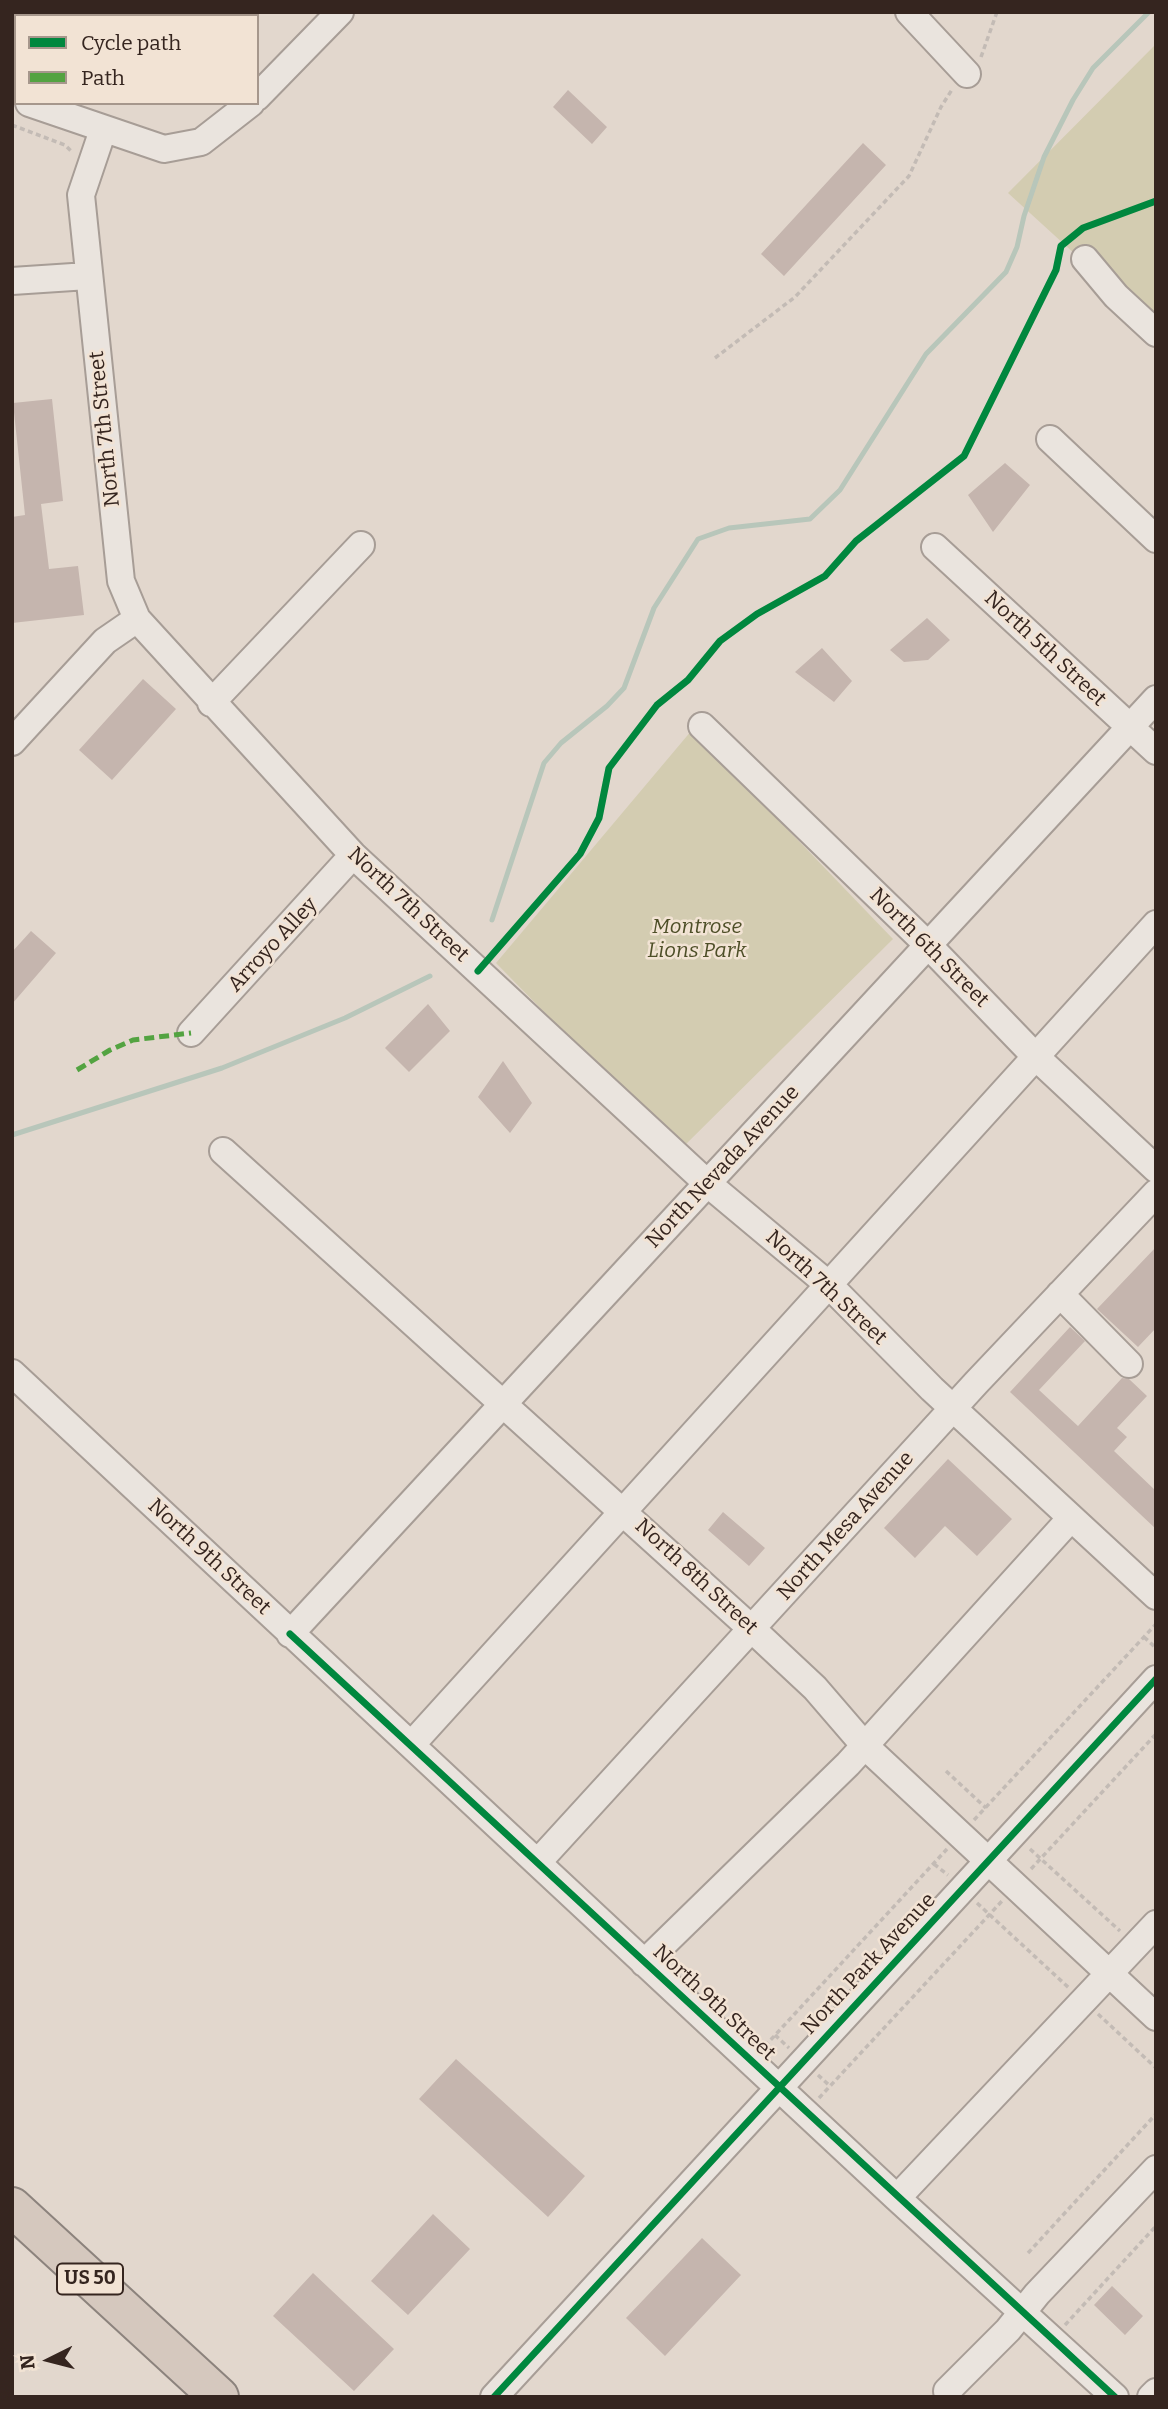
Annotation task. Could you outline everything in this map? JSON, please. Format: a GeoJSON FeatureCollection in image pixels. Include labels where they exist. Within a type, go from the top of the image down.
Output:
{"type":"FeatureCollection","features":[{"type":"Feature","properties":{"kind":"highway","name":"US 50"},"geometry":{"type":"LineString","coordinates":[[12,2207],[219,2397]]}},
{"type":"Feature","properties":{"kind":"street"},"geometry":{"type":"LineString","coordinates":[[259,95],[340,12]]}},
{"type":"Feature","properties":{"kind":"street"},"geometry":{"type":"LineString","coordinates":[[909,12],[967,74]]}},
{"type":"Feature","properties":{"kind":"street"},"geometry":{"type":"LineString","coordinates":[[35,105],[131,140],[164,149],[182,148],[201,142],[248,105]]}},
{"type":"Feature","properties":{"kind":"street","name":"North 7th Street"},"geometry":{"type":"LineString","coordinates":[[103,130],[81,195],[121,581],[137,619],[211,703],[354,856],[708,1183],[829,1285],[954,1409],[1156,1596]]}},
{"type":"Feature","properties":{"kind":"street"},"geometry":{"type":"LineString","coordinates":[[1085,258],[1116,296],[1156,332]]}},
{"type":"Feature","properties":{"kind":"street"},"geometry":{"type":"LineString","coordinates":[[12,281],[88,276]]}},
{"type":"Feature","properties":{"kind":"street"},"geometry":{"type":"LineString","coordinates":[[1050,439],[1156,539]]}},
{"type":"Feature","properties":{"kind":"street"},"geometry":{"type":"LineString","coordinates":[[211,703],[361,545]]}},
{"type":"Feature","properties":{"kind":"street","name":"North 5th Street"},"geometry":{"type":"LineString","coordinates":[[935,547],[1156,751]]}},
{"type":"Feature","properties":{"kind":"street"},"geometry":{"type":"LineString","coordinates":[[12,742],[105,641],[137,619]]}},
{"type":"Feature","properties":{"kind":"street","name":"North Nevada Avenue"},"geometry":{"type":"LineString","coordinates":[[290,1634],[1156,699]]}},
{"type":"Feature","properties":{"kind":"street","name":"North 6th Street"},"geometry":{"type":"LineString","coordinates":[[702,726],[929,945],[1036,1056],[1156,1169]]}},
{"type":"Feature","properties":{"kind":"street","name":"Arroyo Alley"},"geometry":{"type":"LineString","coordinates":[[191,1033],[354,856]]}},
{"type":"Feature","properties":{"kind":"street"},"geometry":{"type":"LineString","coordinates":[[412,1744],[1156,924]]}},
{"type":"Feature","properties":{"kind":"street","name":"North 8th Street"},"geometry":{"type":"LineString","coordinates":[[223,1151],[502,1405],[624,1511],[815,1688],[865,1746],[1156,2017]]}},
{"type":"Feature","properties":{"kind":"street","name":"North Mesa Avenue"},"geometry":{"type":"LineString","coordinates":[[538,1862],[1156,1192]]}},
{"type":"Feature","properties":{"kind":"street"},"geometry":{"type":"LineString","coordinates":[[1060,1294],[1129,1364]]}},
{"type":"Feature","properties":{"kind":"street","name":"North 9th Street"},"geometry":{"type":"LineString","coordinates":[[12,1373],[897,2198],[1115,2397]]}},
{"type":"Feature","properties":{"kind":"street"},"geometry":{"type":"LineString","coordinates":[[644,1963],[865,1746],[1071,1518]]}},
{"type":"Feature","properties":{"kind":"street","name":"North Park Avenue"},"geometry":{"type":"LineString","coordinates":[[494,2397],[1156,1679]]}},
{"type":"Feature","properties":{"kind":"street"},"geometry":{"type":"LineString","coordinates":[[897,2198],[1156,1924]]}},
{"type":"Feature","properties":{"kind":"street"},"geometry":{"type":"LineString","coordinates":[[947,2391],[1009,2330],[1023,2311],[1156,2169]]}},
{"type":"Feature","properties":{"kind":"street"},"geometry":{"type":"LineString","coordinates":[[1151,2397],[1156,2392]]}},
{"type":"Feature","properties":{"kind":"path"},"geometry":{"type":"LineString","coordinates":[[715,358],[796,297],[909,176],[941,107],[979,61],[997,12]]}},
{"type":"Feature","properties":{"kind":"path"},"geometry":{"type":"LineString","coordinates":[[12,125],[65,145],[74,160]]}},
{"type":"Feature","properties":{"kind":"path"},"geometry":{"type":"LineString","coordinates":[[1144,1637],[1156,1648]]}},
{"type":"Feature","properties":{"kind":"path"},"geometry":{"type":"LineString","coordinates":[[806,2112],[1156,1734]]}},
{"type":"Feature","properties":{"kind":"path"},"geometry":{"type":"LineString","coordinates":[[946,1771],[986,1808]]}},
{"type":"Feature","properties":{"kind":"path"},"geometry":{"type":"LineString","coordinates":[[1041,1859],[1135,1945]]}},
{"type":"Feature","properties":{"kind":"path"},"geometry":{"type":"LineString","coordinates":[[1028,2253],[1156,2114]]}},
{"type":"Feature","properties":{"kind":"path"},"geometry":{"type":"LineString","coordinates":[[1052,2338],[1156,2226]]}},
{"type":"Feature","properties":{"kind":"green space"},"geometry":{"type":"Polygon","coordinates":[[[1156,44],[1156,328],[1008,193],[1156,44]]]}},
{"type":"Feature","properties":{"kind":"green space","name":"Montrose Lions Park"},"geometry":{"type":"Polygon","coordinates":[[[692,730],[893,939],[680,1150],[496,963],[692,730]]]}},
{"type":"Feature","properties":{"kind":"building"},"geometry":{"type":"Polygon","coordinates":[[[568,90],[607,127],[592,144],[553,107],[568,90]]]}},
{"type":"Feature","properties":{"kind":"building"},"geometry":{"type":"Polygon","coordinates":[[[863,143],[886,165],[784,276],[761,254],[863,143]]]}},
{"type":"Feature","properties":{"kind":"building"},"geometry":{"type":"Polygon","coordinates":[[[52,399],[63,501],[41,504],[49,569],[78,566],[84,615],[12,623],[12,517],[25,515],[13,403],[52,399]]]}},
{"type":"Feature","properties":{"kind":"building"},"geometry":{"type":"Polygon","coordinates":[[[1005,463],[1030,485],[993,532],[968,495],[1005,463]]]}},
{"type":"Feature","properties":{"kind":"building"},"geometry":{"type":"Polygon","coordinates":[[[927,618],[950,640],[928,660],[904,662],[890,650],[927,618]]]}},
{"type":"Feature","properties":{"kind":"building"},"geometry":{"type":"Polygon","coordinates":[[[822,648],[852,681],[834,702],[795,672],[822,648]]]}},
{"type":"Feature","properties":{"kind":"building"},"geometry":{"type":"Polygon","coordinates":[[[143,679],[176,709],[112,780],[79,750],[143,679]]]}},
{"type":"Feature","properties":{"kind":"building"},"geometry":{"type":"Polygon","coordinates":[[[31,931],[56,953],[12,1004],[12,952],[31,931]]]}},
{"type":"Feature","properties":{"kind":"building"},"geometry":{"type":"Polygon","coordinates":[[[428,1004],[450,1031],[409,1072],[385,1048],[428,1004]]]}},
{"type":"Feature","properties":{"kind":"building"},"geometry":{"type":"Polygon","coordinates":[[[503,1061],[532,1103],[510,1133],[478,1097],[503,1061]]]}},
{"type":"Feature","properties":{"kind":"building"},"geometry":{"type":"Polygon","coordinates":[[[1156,1247],[1156,1328],[1138,1347],[1097,1309],[1156,1247]]]}},
{"type":"Feature","properties":{"kind":"building"},"geometry":{"type":"Polygon","coordinates":[[[1070,1327],[1085,1341],[1039,1390],[1078,1426],[1122,1378],[1129,1379],[1147,1396],[1117,1428],[1127,1437],[1114,1451],[1156,1491],[1156,1529],[1010,1392],[1070,1327]]]}},
{"type":"Feature","properties":{"kind":"building"},"geometry":{"type":"Polygon","coordinates":[[[948,1459],[1012,1519],[977,1556],[945,1526],[915,1558],[884,1528],[948,1459]]]}},
{"type":"Feature","properties":{"kind":"building"},"geometry":{"type":"Polygon","coordinates":[[[723,1512],[765,1548],[749,1566],[708,1530],[723,1512]]]}},
{"type":"Feature","properties":{"kind":"building"},"geometry":{"type":"Polygon","coordinates":[[[456,2059],[585,2176],[548,2217],[419,2099],[456,2059]]]}},
{"type":"Feature","properties":{"kind":"building"},"geometry":{"type":"Polygon","coordinates":[[[433,2214],[470,2249],[408,2315],[371,2281],[433,2214]]]}},
{"type":"Feature","properties":{"kind":"building"},"geometry":{"type":"Polygon","coordinates":[[[702,2238],[741,2275],[665,2356],[626,2318],[702,2238]]]}},
{"type":"Feature","properties":{"kind":"building"},"geometry":{"type":"Polygon","coordinates":[[[313,2273],[394,2349],[354,2391],[273,2316],[313,2273]]]}},
{"type":"Feature","properties":{"kind":"building"},"geometry":{"type":"Polygon","coordinates":[[[1112,2286],[1143,2316],[1125,2335],[1094,2305],[1112,2286]]]}},
{"type":"Feature","properties":{"kind":"waterway"},"geometry":{"type":"LineString","coordinates":[[492,920],[544,763],[561,743],[607,706],[624,688],[654,608],[698,539],[729,528],[810,519],[840,490],[926,354],[1006,272],[1017,247],[1024,216],[1044,157],[1073,100],[1093,68],[1149,12]]}},
{"type":"Feature","properties":{"kind":"waterway"},"geometry":{"type":"LineString","coordinates":[[12,1135],[222,1068],[345,1018],[430,976]]}},
{"type":"Feature","properties":{"kind":"marked path"},"geometry":{"type":"LineString","coordinates":[[77,1070],[133,1040],[191,1033]]}},
{"type":"Feature","properties":{"kind":"cycle path"},"geometry":{"type":"LineString","coordinates":[[478,971],[580,854],[599,818],[609,768],[657,705],[688,680],[720,641],[757,614],[825,576],[856,541],[964,456],[1056,270],[1061,246],[1083,228],[1156,201]]}},
{"type":"Feature","properties":{"kind":"cycle path"},"geometry":{"type":"LineString","coordinates":[[290,1634],[1115,2397]]}},
{"type":"Feature","properties":{"kind":"cycle path"},"geometry":{"type":"LineString","coordinates":[[494,2397],[1156,1679]]}}]}
